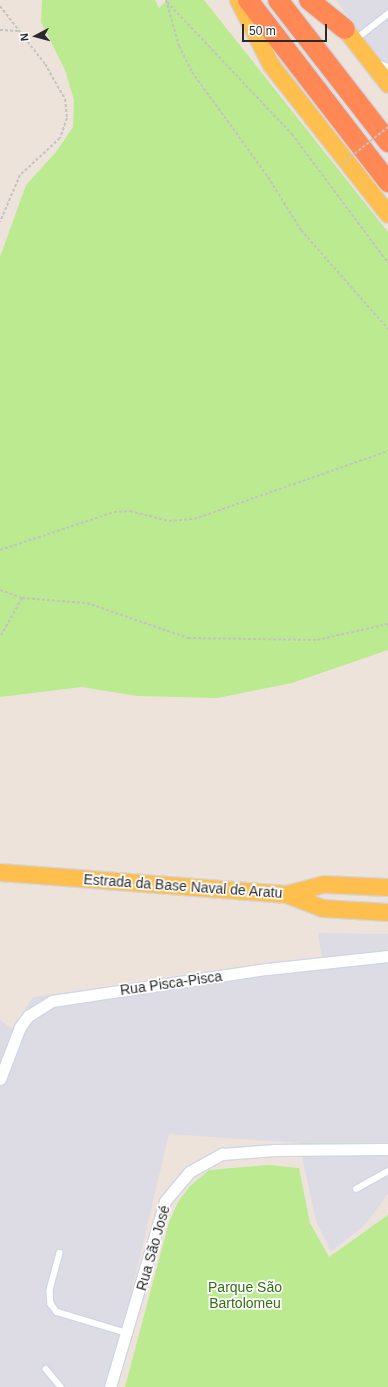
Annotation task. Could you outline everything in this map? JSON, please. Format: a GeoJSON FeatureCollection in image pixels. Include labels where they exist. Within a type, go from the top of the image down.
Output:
{"type":"FeatureCollection","features":[{"type":"Feature","properties":{"kind":"highway"},"geometry":{"type":"LineString","coordinates":[[248,0],[388,182]]}},
{"type":"Feature","properties":{"kind":"highway"},"geometry":{"type":"LineString","coordinates":[[278,0],[388,142]]}},
{"type":"Feature","properties":{"kind":"highway"},"geometry":{"type":"LineString","coordinates":[[309,0],[350,35]]}},
{"type":"Feature","properties":{"kind":"main road"},"geometry":{"type":"LineString","coordinates":[[238,0],[271,65],[388,214]]}},
{"type":"Feature","properties":{"kind":"main road"},"geometry":{"type":"LineString","coordinates":[[350,35],[374,62],[388,84]]}},
{"type":"Feature","properties":{"kind":"main road","name":"Estrada da Base Naval de Aratu"},"geometry":{"type":"LineString","coordinates":[[0,872],[286,894],[324,884],[388,886]]}},
{"type":"Feature","properties":{"kind":"main road"},"geometry":{"type":"LineString","coordinates":[[286,894],[322,908],[388,912]]}},
{"type":"Feature","properties":{"kind":"street"},"geometry":{"type":"LineString","coordinates":[[325,0],[350,35]]}},
{"type":"Feature","properties":{"kind":"street","name":"Rua Pisca-Pisca"},"geometry":{"type":"LineString","coordinates":[[0,1079],[20,1027],[28,1016],[52,1002],[267,969],[388,956]]}},
{"type":"Feature","properties":{"kind":"street","name":"Rua São José"},"geometry":{"type":"LineString","coordinates":[[110,1387],[128,1334],[166,1201],[189,1172],[206,1160],[230,1153],[388,1149]]}},
{"type":"Feature","properties":{"kind":"lane"},"geometry":{"type":"LineString","coordinates":[[350,35],[388,14]]}},
{"type":"Feature","properties":{"kind":"lane"},"geometry":{"type":"LineString","coordinates":[[374,62],[388,67]]}},
{"type":"Feature","properties":{"kind":"lane"},"geometry":{"type":"LineString","coordinates":[[374,62],[388,73]]}},
{"type":"Feature","properties":{"kind":"lane"},"geometry":{"type":"LineString","coordinates":[[356,1189],[388,1170]]}},
{"type":"Feature","properties":{"kind":"lane"},"geometry":{"type":"LineString","coordinates":[[60,1253],[50,1291],[51,1304],[57,1312],[128,1334]]}},
{"type":"Feature","properties":{"kind":"lane"},"geometry":{"type":"LineString","coordinates":[[46,1369],[61,1387]]}},
{"type":"Feature","properties":{"kind":"path"},"geometry":{"type":"LineString","coordinates":[[166,1],[292,134],[388,263]]}},
{"type":"Feature","properties":{"kind":"path"},"geometry":{"type":"LineString","coordinates":[[166,1],[179,46],[192,72],[268,176],[301,230],[388,329]]}},
{"type":"Feature","properties":{"kind":"path"},"geometry":{"type":"LineString","coordinates":[[0,6],[18,31],[46,64],[65,99],[67,118],[60,138],[20,175],[0,222]]}},
{"type":"Feature","properties":{"kind":"path"},"geometry":{"type":"LineString","coordinates":[[0,30],[18,31]]}},
{"type":"Feature","properties":{"kind":"path"},"geometry":{"type":"LineString","coordinates":[[343,163],[388,127]]}},
{"type":"Feature","properties":{"kind":"path"},"geometry":{"type":"LineString","coordinates":[[0,550],[114,512],[130,511],[169,520],[194,519],[388,451]]}},
{"type":"Feature","properties":{"kind":"path"},"geometry":{"type":"LineString","coordinates":[[0,590],[22,598],[87,603],[188,638],[317,640],[388,624]]}},
{"type":"Feature","properties":{"kind":"path"},"geometry":{"type":"LineString","coordinates":[[0,638],[22,598]]}},
{"type":"Feature","properties":{"kind":"shaded area"},"geometry":{"type":"Polygon","coordinates":[[[336,0],[388,0],[388,69],[359,32],[336,0]]]}},
{"type":"Feature","properties":{"kind":"shaded area"},"geometry":{"type":"Polygon","coordinates":[[[318,933],[388,934],[388,1194],[365,1225],[331,1252],[316,1221],[299,1143],[169,1134],[126,1316],[104,1387],[0,1387],[0,1020],[12,1029],[33,997],[322,959],[318,933]]]}},
{"type":"Feature","properties":{"kind":"green space"},"geometry":{"type":"Polygon","coordinates":[[[42,0],[155,0],[159,8],[167,0],[204,0],[388,232],[388,650],[292,683],[217,698],[137,696],[82,687],[0,697],[0,257],[26,185],[56,152],[73,127],[74,100],[65,70],[41,22],[42,0]]]}},
{"type":"Feature","properties":{"kind":"green space","name":"Parque São Bartolomeu"},"geometry":{"type":"Polygon","coordinates":[[[268,1165],[299,1168],[310,1223],[329,1257],[388,1215],[388,1387],[125,1387],[169,1222],[178,1202],[190,1186],[209,1170],[268,1165]]]}}]}
